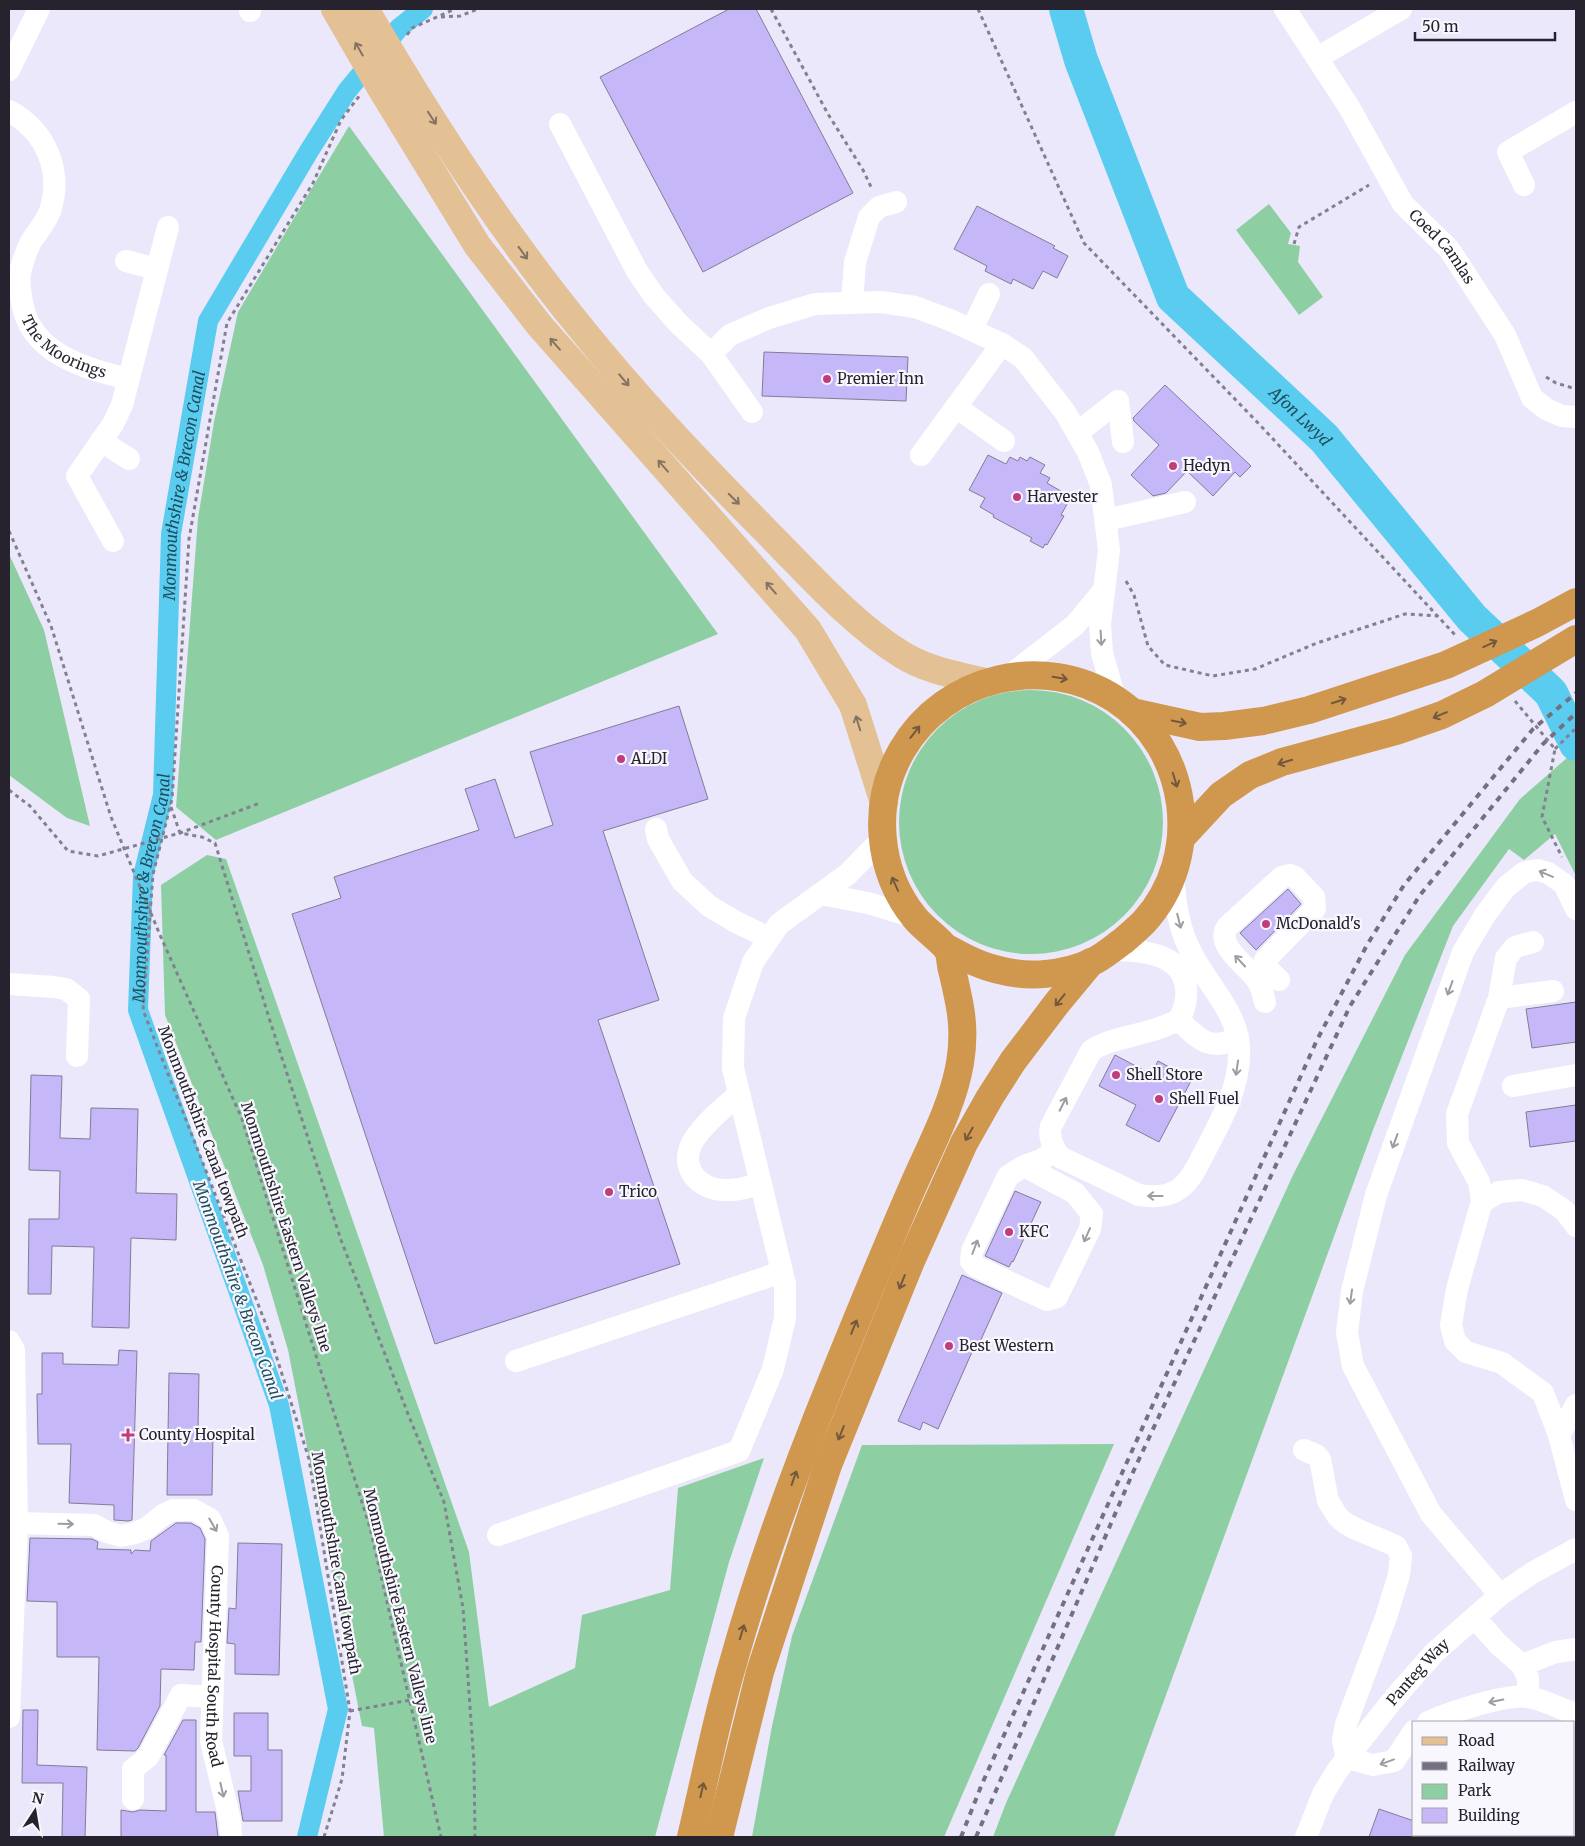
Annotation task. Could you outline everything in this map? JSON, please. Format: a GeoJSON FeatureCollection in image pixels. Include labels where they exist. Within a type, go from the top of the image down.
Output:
{"type":"FeatureCollection","features":[{"type":"Feature","properties":{"kind":"highway"},"geometry":{"type":"LineString","coordinates":[[1124,706],[1200,727],[1224,726],[1310,710],[1537,623],[1576,602]]}},
{"type":"Feature","properties":{"kind":"highway"},"geometry":{"type":"LineString","coordinates":[[1182,837],[1221,794],[1250,775],[1282,762],[1396,731],[1442,715],[1485,694],[1576,639]]}},
{"type":"Feature","properties":{"kind":"highway"},"geometry":{"type":"LineString","coordinates":[[719,1837],[760,1672],[828,1465],[911,1261],[964,1143],[990,1097],[1057,1003],[1101,956],[1144,922],[1160,899],[1173,873],[1182,837],[1182,817],[1175,778],[1168,759],[1158,742],[1124,706],[1091,686],[1064,678],[1037,674],[997,679],[960,693],[944,703],[917,728],[890,776],[884,802],[882,839],[890,874],[900,897],[929,934],[947,948],[974,962],[1003,972],[1033,974],[1063,972],[1101,956]]}},
{"type":"Feature","properties":{"kind":"highway"},"geometry":{"type":"LineString","coordinates":[[691,1837],[732,1664],[764,1561],[802,1454],[947,1106],[960,1068],[964,1035],[961,1005],[947,948]]}},
{"type":"Feature","properties":{"kind":"main road"},"geometry":{"type":"LineString","coordinates":[[335,9],[384,85],[477,245],[540,326],[808,630],[853,704],[884,802]]}},
{"type":"Feature","properties":{"kind":"main road"},"geometry":{"type":"LineString","coordinates":[[366,9],[384,85],[476,187],[551,290],[630,387],[706,470],[847,611],[882,642],[902,656],[920,664],[997,679]]}},
{"type":"Feature","properties":{"kind":"street"},"geometry":{"type":"LineString","coordinates":[[9,70],[39,9]]}},
{"type":"Feature","properties":{"kind":"street","name":"Coed Camlas"},"geometry":{"type":"LineString","coordinates":[[1285,9],[1349,107],[1403,204],[1449,249],[1505,335],[1532,398],[1546,409],[1562,416],[1576,417]]}},
{"type":"Feature","properties":{"kind":"street"},"geometry":{"type":"LineString","coordinates":[[1317,58],[1401,9]]}},
{"type":"Feature","properties":{"kind":"street","name":"The Moorings"},"geometry":{"type":"LineString","coordinates":[[9,111],[33,131],[43,144],[50,158],[55,178],[54,195],[49,214],[31,242],[20,271],[19,287],[22,307],[28,324],[52,351],[69,361],[91,370],[128,379]]}},
{"type":"Feature","properties":{"kind":"street"},"geometry":{"type":"LineString","coordinates":[[1524,185],[1508,152],[1576,112]]}},
{"type":"Feature","properties":{"kind":"street"},"geometry":{"type":"LineString","coordinates":[[560,124],[637,271],[654,296],[711,354],[752,412]]}},
{"type":"Feature","properties":{"kind":"street"},"geometry":{"type":"LineString","coordinates":[[852,302],[855,262],[869,217],[888,204]]}},
{"type":"Feature","properties":{"kind":"street","name":"The Moorings"},"geometry":{"type":"LineString","coordinates":[[113,541],[78,476],[113,424],[122,405],[168,227]]}},
{"type":"Feature","properties":{"kind":"street"},"geometry":{"type":"LineString","coordinates":[[126,261],[157,270]]}},
{"type":"Feature","properties":{"kind":"street"},"geometry":{"type":"LineString","coordinates":[[972,329],[989,294]]}},
{"type":"Feature","properties":{"kind":"street"},"geometry":{"type":"LineString","coordinates":[[711,354],[730,335],[770,318],[815,304],[881,302],[915,307],[972,329],[1002,344],[1022,358],[1065,412],[1088,452],[1101,485],[1109,550],[1100,624],[1102,652],[1124,706]]}},
{"type":"Feature","properties":{"kind":"street"},"geometry":{"type":"LineString","coordinates":[[920,455],[1002,344]]}},
{"type":"Feature","properties":{"kind":"street"},"geometry":{"type":"LineString","coordinates":[[1077,433],[1118,401],[1123,442]]}},
{"type":"Feature","properties":{"kind":"street"},"geometry":{"type":"LineString","coordinates":[[956,407],[1004,441]]}},
{"type":"Feature","properties":{"kind":"street"},"geometry":{"type":"LineString","coordinates":[[102,441],[129,459]]}},
{"type":"Feature","properties":{"kind":"street"},"geometry":{"type":"LineString","coordinates":[[1106,520],[1185,502]]}},
{"type":"Feature","properties":{"kind":"street"},"geometry":{"type":"LineString","coordinates":[[997,679],[1044,650],[1075,624],[1104,590]]}},
{"type":"Feature","properties":{"kind":"street"},"geometry":{"type":"LineString","coordinates":[[656,829],[658,839],[682,881],[709,906],[769,938]]}},
{"type":"Feature","properties":{"kind":"street"},"geometry":{"type":"LineString","coordinates":[[498,1535],[739,1451],[773,1370],[785,1318],[785,1284],[733,1068],[734,1018],[753,962],[779,924],[848,874],[882,839]]}},
{"type":"Feature","properties":{"kind":"street"},"geometry":{"type":"LineString","coordinates":[[1500,1595],[1432,1514],[1353,1366],[1347,1333],[1352,1291],[1376,1195],[1463,952],[1485,915],[1506,887],[1524,872],[1538,870],[1548,873],[1564,884],[1576,909]]}},
{"type":"Feature","properties":{"kind":"street"},"geometry":{"type":"LineString","coordinates":[[1101,956],[1147,952],[1163,958],[1176,967],[1186,983],[1186,996],[1179,1020],[1156,1031],[1100,1045],[1091,1051],[1052,1126],[1050,1136],[1055,1151],[1060,1157],[1139,1195],[1166,1196],[1182,1188],[1194,1174],[1231,1099],[1238,1063],[1238,1037],[1230,1014],[1205,978],[1184,936],[1175,903],[1173,873]]}},
{"type":"Feature","properties":{"kind":"street"},"geometry":{"type":"LineString","coordinates":[[1265,1002],[1258,981],[1226,946],[1223,936],[1227,927],[1282,877],[1290,875],[1295,877],[1314,897],[1315,908],[1265,960],[1266,967],[1280,980]]}},
{"type":"Feature","properties":{"kind":"street"},"geometry":{"type":"LineString","coordinates":[[820,894],[868,902],[914,917]]}},
{"type":"Feature","properties":{"kind":"street"},"geometry":{"type":"LineString","coordinates":[[1532,942],[1515,947],[1506,958],[1499,998],[1457,1114],[1458,1143],[1479,1182],[1482,1202],[1457,1289],[1451,1325],[1455,1341],[1466,1352],[1502,1363],[1543,1393],[1558,1436],[1576,1500]]}},
{"type":"Feature","properties":{"kind":"street"},"geometry":{"type":"LineString","coordinates":[[9,984],[54,987],[66,990],[78,999],[77,1056]]}},
{"type":"Feature","properties":{"kind":"street"},"geometry":{"type":"LineString","coordinates":[[1499,998],[1553,991]]}},
{"type":"Feature","properties":{"kind":"street"},"geometry":{"type":"LineString","coordinates":[[1179,1020],[1201,1040],[1213,1045],[1226,1044],[1238,1037]]}},
{"type":"Feature","properties":{"kind":"street"},"geometry":{"type":"LineString","coordinates":[[1513,1086],[1576,1075]]}},
{"type":"Feature","properties":{"kind":"street"},"geometry":{"type":"LineString","coordinates":[[739,1094],[708,1122],[694,1139],[688,1155],[688,1169],[697,1179],[710,1188],[726,1190],[761,1184]]}},
{"type":"Feature","properties":{"kind":"street"},"geometry":{"type":"LineString","coordinates":[[1024,1166],[1075,1193],[1092,1214],[1090,1229],[1057,1297],[1047,1300],[975,1266],[971,1261],[972,1251],[1008,1176],[1024,1166],[1041,1160],[1055,1151]]}},
{"type":"Feature","properties":{"kind":"street"},"geometry":{"type":"LineString","coordinates":[[1482,1202],[1499,1192],[1522,1190],[1543,1196],[1565,1211],[1576,1226]]}},
{"type":"Feature","properties":{"kind":"street"},"geometry":{"type":"LineString","coordinates":[[516,1361],[782,1272]]}},
{"type":"Feature","properties":{"kind":"street"},"geometry":{"type":"LineString","coordinates":[[9,1342],[14,1350],[17,1523],[9,1717]]}},
{"type":"Feature","properties":{"kind":"street"},"geometry":{"type":"LineString","coordinates":[[1558,1436],[1576,1405]]}},
{"type":"Feature","properties":{"kind":"street"},"geometry":{"type":"LineString","coordinates":[[1304,1450],[1316,1455],[1320,1459],[1328,1501],[1338,1517],[1356,1529],[1396,1546],[1401,1556],[1399,1575],[1386,1617],[1346,1724],[1343,1741],[1347,1758],[1373,1765],[1394,1761],[1412,1735]]}},
{"type":"Feature","properties":{"kind":"street","name":"County Hospital South Road"},"geometry":{"type":"LineString","coordinates":[[17,1523],[94,1525],[107,1532],[121,1536],[135,1534],[173,1510],[194,1510],[210,1519],[218,1536],[211,1741],[230,1820],[231,1837]]}},
{"type":"Feature","properties":{"kind":"street","name":"Panteg Way"},"geometry":{"type":"LineString","coordinates":[[1306,1837],[1323,1794],[1347,1758],[1391,1702],[1434,1653],[1500,1595],[1532,1572],[1576,1549]]}},
{"type":"Feature","properties":{"kind":"street"},"geometry":{"type":"LineString","coordinates":[[1475,1618],[1498,1644],[1522,1665],[1528,1678],[1528,1697]]}},
{"type":"Feature","properties":{"kind":"street"},"geometry":{"type":"LineString","coordinates":[[1522,1665],[1556,1652],[1576,1649]]}},
{"type":"Feature","properties":{"kind":"street"},"geometry":{"type":"LineString","coordinates":[[133,1799],[132,1769],[148,1757],[181,1695],[212,1697]]}},
{"type":"Feature","properties":{"kind":"street"},"geometry":{"type":"LineString","coordinates":[[1430,1721],[1447,1714],[1498,1700],[1528,1697],[1576,1714]]}},
{"type":"Feature","properties":{"kind":"path"},"geometry":{"type":"LineString","coordinates":[[406,36],[412,28],[456,9],[460,16]]}},
{"type":"Feature","properties":{"kind":"path"},"geometry":{"type":"LineString","coordinates":[[437,17],[460,16],[478,9]]}},
{"type":"Feature","properties":{"kind":"path"},"geometry":{"type":"LineString","coordinates":[[771,9],[828,114],[888,204]]}},
{"type":"Feature","properties":{"kind":"path"},"geometry":{"type":"LineString","coordinates":[[978,9],[1084,243],[1260,425],[1438,616],[1455,654]]}},
{"type":"Feature","properties":{"kind":"path","name":"Monmouthshire Canal towpath"},"geometry":{"type":"LineString","coordinates":[[324,1837],[342,1779],[350,1711],[309,1458],[267,1327],[143,1010],[153,874],[171,806],[190,539],[227,323],[313,183],[341,120],[384,85]]}},
{"type":"Feature","properties":{"kind":"path"},"geometry":{"type":"LineString","coordinates":[[1294,244],[1299,227],[1386,174]]}},
{"type":"Feature","properties":{"kind":"path","name":"Monmouthshire Eastern Valleys line"},"geometry":{"type":"LineString","coordinates":[[9,531],[52,626],[111,817],[160,935],[242,1119],[370,1528],[441,1837]]}},
{"type":"Feature","properties":{"kind":"path"},"geometry":{"type":"LineString","coordinates":[[1126,580],[1134,595],[1148,646],[1166,666],[1212,676],[1255,669],[1317,644],[1405,614],[1438,616]]}},
{"type":"Feature","properties":{"kind":"path"},"geometry":{"type":"LineString","coordinates":[[1514,700],[1555,749]]}},
{"type":"Feature","properties":{"kind":"path"},"geometry":{"type":"LineString","coordinates":[[1564,860],[1542,817],[1555,749],[1576,728]]}},
{"type":"Feature","properties":{"kind":"path"},"geometry":{"type":"LineString","coordinates":[[9,790],[30,806],[68,851],[98,856],[178,834],[260,803]]}},
{"type":"Feature","properties":{"kind":"path"},"geometry":{"type":"LineString","coordinates":[[171,806],[178,834]]}},
{"type":"Feature","properties":{"kind":"path"},"geometry":{"type":"LineString","coordinates":[[178,834],[202,837],[215,843],[273,1031],[341,1240],[444,1502],[463,1608],[474,1763],[475,1837]]}},
{"type":"Feature","properties":{"kind":"path"},"geometry":{"type":"LineString","coordinates":[[350,1711],[410,1700]]}},
{"type":"Feature","properties":{"kind":"green space"},"geometry":{"type":"Polygon","coordinates":[[[349,126],[718,634],[216,840],[176,807],[198,518],[214,422],[238,312],[349,126]]]}},
{"type":"Feature","properties":{"kind":"green space"},"geometry":{"type":"Polygon","coordinates":[[[1269,204],[1291,233],[1288,244],[1300,246],[1298,262],[1323,297],[1299,315],[1236,230],[1269,204]]]}},
{"type":"Feature","properties":{"kind":"green space"},"geometry":{"type":"Polygon","coordinates":[[[9,554],[44,630],[90,826],[67,818],[9,775],[9,554]]]}},
{"type":"Feature","properties":{"kind":"green space"},"geometry":{"type":"Polygon","coordinates":[[[1031,690],[1057,693],[1081,700],[1104,713],[1124,729],[1140,749],[1153,772],[1160,796],[1163,822],[1160,848],[1153,872],[1140,895],[1124,915],[1104,931],[1081,944],[1057,951],[1031,954],[1005,951],[981,944],[958,931],[938,915],[922,895],[909,872],[902,848],[899,822],[902,796],[909,772],[922,749],[938,729],[958,713],[981,700],[1005,693],[1031,690]]]}},
{"type":"Feature","properties":{"kind":"green space"},"geometry":{"type":"Polygon","coordinates":[[[1576,750],[1576,876],[1555,834],[1524,860],[1509,849],[1453,926],[1373,1130],[1114,1837],[993,1837],[1006,1803],[1293,1175],[1405,955],[1520,799],[1576,750]]]}},
{"type":"Feature","properties":{"kind":"green space"},"geometry":{"type":"Polygon","coordinates":[[[207,855],[226,859],[469,1552],[489,1707],[575,1668],[582,1615],[670,1590],[678,1488],[764,1458],[729,1562],[655,1837],[384,1837],[374,1728],[362,1726],[288,1350],[263,1265],[165,1015],[161,885],[207,855]]]}},
{"type":"Feature","properties":{"kind":"green space"},"geometry":{"type":"Polygon","coordinates":[[[1114,1444],[944,1837],[752,1837],[772,1726],[792,1636],[862,1445],[1114,1444]]]}},
{"type":"Feature","properties":{"kind":"building"},"geometry":{"type":"Polygon","coordinates":[[[729,9],[756,9],[853,193],[703,272],[600,77],[729,9]]]}},
{"type":"Feature","properties":{"kind":"building"},"geometry":{"type":"Polygon","coordinates":[[[977,206],[1055,246],[1053,248],[1068,256],[1057,278],[1043,271],[1033,289],[1013,279],[1011,284],[985,271],[987,266],[954,249],[977,206]]]}},
{"type":"Feature","properties":{"kind":"building"},"geometry":{"type":"Polygon","coordinates":[[[764,352],[908,357],[906,401],[762,396],[764,352]]]}},
{"type":"Feature","properties":{"kind":"building"},"geometry":{"type":"Polygon","coordinates":[[[1165,385],[1251,466],[1240,477],[1235,472],[1213,496],[1187,471],[1166,493],[1153,496],[1131,475],[1159,445],[1133,418],[1165,385]]]}},
{"type":"Feature","properties":{"kind":"building"},"geometry":{"type":"Polygon","coordinates":[[[988,455],[1006,464],[1010,457],[1018,461],[1020,457],[1027,461],[1030,457],[1045,465],[1040,473],[1050,478],[1047,483],[1071,497],[1061,515],[1064,516],[1047,545],[1045,544],[1043,548],[1030,541],[1032,538],[993,517],[994,515],[980,507],[985,498],[969,490],[988,455]]]}},
{"type":"Feature","properties":{"kind":"building"},"geometry":{"type":"Polygon","coordinates":[[[679,706],[708,799],[603,831],[659,1000],[598,1020],[680,1264],[435,1344],[292,914],[341,898],[334,877],[479,830],[465,789],[495,779],[515,838],[553,825],[530,752],[679,706]]]}},
{"type":"Feature","properties":{"kind":"building"},"geometry":{"type":"Polygon","coordinates":[[[1288,889],[1301,904],[1256,950],[1240,933],[1288,889]]]}},
{"type":"Feature","properties":{"kind":"building"},"geometry":{"type":"Polygon","coordinates":[[[1576,1002],[1576,1042],[1532,1048],[1526,1009],[1576,1002]]]}},
{"type":"Feature","properties":{"kind":"building"},"geometry":{"type":"Polygon","coordinates":[[[1115,1055],[1151,1074],[1158,1061],[1192,1079],[1159,1142],[1126,1125],[1136,1105],[1099,1086],[1115,1055]]]}},
{"type":"Feature","properties":{"kind":"building"},"geometry":{"type":"Polygon","coordinates":[[[31,1075],[62,1076],[60,1138],[90,1139],[91,1108],[138,1109],[136,1193],[177,1194],[176,1240],[131,1238],[129,1328],[92,1327],[94,1247],[52,1246],[51,1294],[28,1294],[29,1219],[59,1219],[60,1171],[29,1170],[31,1075]]]}},
{"type":"Feature","properties":{"kind":"building"},"geometry":{"type":"Polygon","coordinates":[[[1576,1105],[1576,1141],[1530,1147],[1526,1112],[1576,1105]]]}},
{"type":"Feature","properties":{"kind":"building"},"geometry":{"type":"Polygon","coordinates":[[[1015,1191],[1041,1202],[1009,1267],[985,1256],[1015,1191]]]}},
{"type":"Feature","properties":{"kind":"building"},"geometry":{"type":"Polygon","coordinates":[[[962,1275],[1002,1293],[979,1344],[976,1343],[938,1429],[923,1422],[920,1430],[898,1421],[962,1275]]]}},
{"type":"Feature","properties":{"kind":"building"},"geometry":{"type":"Polygon","coordinates":[[[119,1350],[137,1351],[132,1520],[128,1521],[114,1520],[114,1505],[69,1503],[71,1444],[38,1444],[37,1394],[42,1394],[42,1353],[63,1353],[63,1364],[118,1365],[119,1350]]]}},
{"type":"Feature","properties":{"kind":"building"},"geometry":{"type":"Polygon","coordinates":[[[169,1373],[199,1374],[198,1431],[213,1432],[212,1495],[167,1495],[169,1373]]]}},
{"type":"Feature","properties":{"kind":"building"},"geometry":{"type":"Polygon","coordinates":[[[176,1523],[191,1523],[200,1528],[205,1539],[201,1642],[195,1642],[194,1670],[161,1669],[160,1706],[135,1751],[97,1750],[99,1657],[57,1657],[57,1602],[27,1601],[30,1538],[92,1539],[98,1542],[97,1549],[131,1550],[131,1554],[135,1550],[150,1551],[151,1541],[176,1523]]]}},
{"type":"Feature","properties":{"kind":"building"},"geometry":{"type":"Polygon","coordinates":[[[238,1543],[282,1544],[279,1675],[235,1674],[235,1644],[227,1643],[229,1608],[236,1609],[238,1543]]]}},
{"type":"Feature","properties":{"kind":"building"},"geometry":{"type":"Polygon","coordinates":[[[23,1710],[38,1710],[37,1765],[87,1767],[85,1837],[62,1837],[63,1783],[22,1783],[23,1710]]]}},
{"type":"Feature","properties":{"kind":"building"},"geometry":{"type":"Polygon","coordinates":[[[234,1713],[268,1713],[268,1750],[282,1750],[282,1821],[243,1821],[238,1791],[251,1791],[251,1756],[234,1756],[234,1713]]]}},
{"type":"Feature","properties":{"kind":"building"},"geometry":{"type":"Polygon","coordinates":[[[183,1720],[196,1720],[196,1812],[215,1812],[218,1837],[121,1837],[121,1810],[133,1812],[140,1810],[166,1811],[166,1755],[164,1755],[183,1720]]]}},
{"type":"Feature","properties":{"kind":"building"},"geometry":{"type":"Polygon","coordinates":[[[1379,1809],[1412,1820],[1412,1836],[1414,1837],[1369,1837],[1379,1809]]]}},
{"type":"Feature","properties":{"kind":"waterway","name":"Monmouthshire & Brecon Canal"},"geometry":{"type":"LineString","coordinates":[[307,1837],[338,1709],[279,1405],[138,1010],[143,876],[163,795],[171,534],[208,321],[347,91],[399,28],[423,9]]}},
{"type":"Feature","properties":{"kind":"waterway","name":"Afon Lwyd"},"geometry":{"type":"LineString","coordinates":[[1066,9],[1081,60],[1173,297],[1324,438],[1472,618],[1551,693],[1576,744]]}},
{"type":"Feature","properties":{"kind":"railway"},"geometry":{"type":"LineString","coordinates":[[961,1837],[982,1784],[1317,1040],[1367,945],[1404,885],[1533,729],[1576,693]]}},
{"type":"Feature","properties":{"kind":"railway"},"geometry":{"type":"LineString","coordinates":[[976,1837],[1134,1470],[1350,1006],[1420,895],[1543,744],[1576,713]]}},
{"type":"Feature","properties":{"kind":"place","name":"Premier Inn"},"geometry":{"type":"Point","coordinates":[827,379]}},
{"type":"Feature","properties":{"kind":"place","name":"Hedyn"},"geometry":{"type":"Point","coordinates":[1173,466]}},
{"type":"Feature","properties":{"kind":"place","name":"Harvester"},"geometry":{"type":"Point","coordinates":[1017,497]}},
{"type":"Feature","properties":{"kind":"place","name":"ALDI"},"geometry":{"type":"Point","coordinates":[621,759]}},
{"type":"Feature","properties":{"kind":"place","name":"McDonald's"},"geometry":{"type":"Point","coordinates":[1266,924]}},
{"type":"Feature","properties":{"kind":"place","name":"Shell Store"},"geometry":{"type":"Point","coordinates":[1116,1075]}},
{"type":"Feature","properties":{"kind":"place","name":"Shell Fuel"},"geometry":{"type":"Point","coordinates":[1159,1099]}},
{"type":"Feature","properties":{"kind":"place","name":"Trico"},"geometry":{"type":"Point","coordinates":[609,1192]}},
{"type":"Feature","properties":{"kind":"place","name":"KFC"},"geometry":{"type":"Point","coordinates":[1009,1232]}},
{"type":"Feature","properties":{"kind":"place","name":"Best Western"},"geometry":{"type":"Point","coordinates":[949,1346]}},
{"type":"Feature","properties":{"kind":"place","name":"County Hospital"},"geometry":{"type":"Point","coordinates":[128,1435]}}]}
